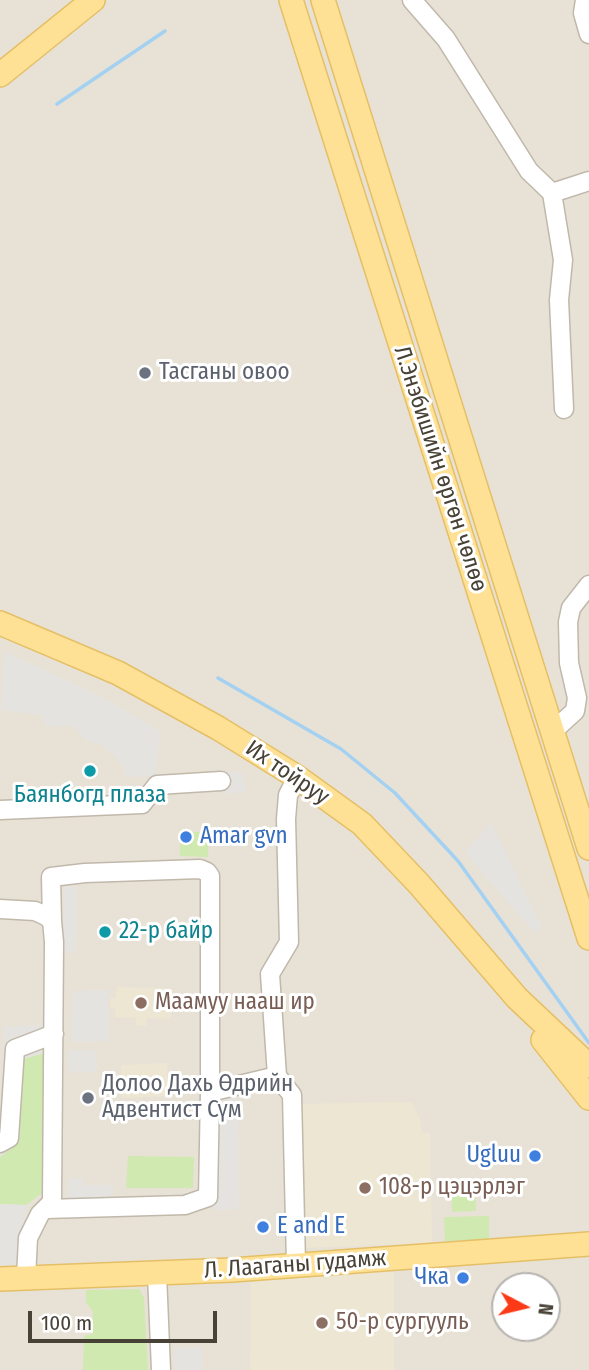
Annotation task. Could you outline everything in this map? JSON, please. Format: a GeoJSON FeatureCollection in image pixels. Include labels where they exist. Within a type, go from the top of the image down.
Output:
{"type":"FeatureCollection","features":[{"type":"Feature","properties":{"kind":"main road"},"geometry":{"type":"LineString","coordinates":[[0,75],[93,0]]}},
{"type":"Feature","properties":{"kind":"main road","name":"Л.Энэбишийн өргөн чөлөө"},"geometry":{"type":"LineString","coordinates":[[291,0],[589,938]]}},
{"type":"Feature","properties":{"kind":"main road","name":"Л.Энэбишийн өргөн чөлөө"},"geometry":{"type":"LineString","coordinates":[[323,0],[589,848]]}},
{"type":"Feature","properties":{"kind":"main road","name":"Их тойруу"},"geometry":{"type":"LineString","coordinates":[[0,623],[118,673],[218,728],[297,777],[362,824],[391,852],[517,998],[545,1042],[589,1098]]}},
{"type":"Feature","properties":{"kind":"main road","name":"Их тойруу"},"geometry":{"type":"LineString","coordinates":[[517,998],[578,1045],[589,1066]]}},
{"type":"Feature","properties":{"kind":"main road","name":"Л. Лааганы гудамж"},"geometry":{"type":"LineString","coordinates":[[0,1279],[157,1274],[589,1244]]}},
{"type":"Feature","properties":{"kind":"street"},"geometry":{"type":"LineString","coordinates":[[412,0],[446,39],[529,171],[552,193],[563,260],[559,300],[564,409]]}},
{"type":"Feature","properties":{"kind":"street"},"geometry":{"type":"LineString","coordinates":[[585,0],[583,13],[589,34]]}},
{"type":"Feature","properties":{"kind":"street"},"geometry":{"type":"LineString","coordinates":[[552,193],[589,181]]}},
{"type":"Feature","properties":{"kind":"street"},"geometry":{"type":"LineString","coordinates":[[553,732],[575,711],[577,698],[569,663],[568,622],[571,608],[589,585]]}},
{"type":"Feature","properties":{"kind":"street"},"geometry":{"type":"LineString","coordinates":[[296,1264],[292,1095],[277,1076],[270,974],[289,942],[286,819],[288,795],[297,777]]}},
{"type":"Feature","properties":{"kind":"street"},"geometry":{"type":"LineString","coordinates":[[0,810],[142,804],[157,785],[221,781]]}},
{"type":"Feature","properties":{"kind":"street"},"geometry":{"type":"LineString","coordinates":[[26,1278],[28,1238],[36,1220],[52,1202],[54,1034],[51,877],[85,873],[201,869],[210,876],[208,1196],[184,1205],[46,1209]]}},
{"type":"Feature","properties":{"kind":"street"},"geometry":{"type":"LineString","coordinates":[[0,909],[35,911],[52,922]]}},
{"type":"Feature","properties":{"kind":"street"},"geometry":{"type":"LineString","coordinates":[[0,1143],[9,1138],[15,1049],[54,1034]]}},
{"type":"Feature","properties":{"kind":"street"},"geometry":{"type":"LineString","coordinates":[[209,1092],[277,1076]]}},
{"type":"Feature","properties":{"kind":"street"},"geometry":{"type":"LineString","coordinates":[[157,1274],[161,1370]]}},
{"type":"Feature","properties":{"kind":"shaded area"},"geometry":{"type":"Polygon","coordinates":[[[0,0],[589,0],[589,1370],[0,1370],[0,0]]]}},
{"type":"Feature","properties":{"kind":"shaded area"},"geometry":{"type":"Polygon","coordinates":[[[5,652],[104,698],[160,731],[156,776],[126,777],[123,765],[101,744],[85,740],[74,726],[46,726],[42,715],[1,710],[5,652]]]}},
{"type":"Feature","properties":{"kind":"shaded area"},"geometry":{"type":"Polygon","coordinates":[[[220,772],[242,772],[246,792],[222,794],[220,772]]]}},
{"type":"Feature","properties":{"kind":"shaded area"},"geometry":{"type":"Polygon","coordinates":[[[491,823],[542,926],[535,933],[465,853],[491,823]]]}},
{"type":"Feature","properties":{"kind":"shaded area"},"geometry":{"type":"Polygon","coordinates":[[[64,885],[76,887],[76,953],[63,952],[64,885]]]}},
{"type":"Feature","properties":{"kind":"shaded area","name":"Маамуу нааш ир"},"geometry":{"type":"Polygon","coordinates":[[[117,987],[173,989],[171,1019],[147,1018],[146,1026],[136,1025],[136,1018],[115,1017],[116,1009],[110,1008],[111,998],[116,998],[117,987]]]}},
{"type":"Feature","properties":{"kind":"shaded area"},"geometry":{"type":"Polygon","coordinates":[[[108,990],[108,1041],[72,1042],[73,991],[108,990]]]}},
{"type":"Feature","properties":{"kind":"shaded area"},"geometry":{"type":"Polygon","coordinates":[[[43,1025],[45,1053],[23,1059],[16,1145],[0,1157],[4,1027],[43,1025]]]}},
{"type":"Feature","properties":{"kind":"shaded area"},"geometry":{"type":"Polygon","coordinates":[[[97,1050],[96,1072],[69,1073],[68,1051],[97,1050]]]}},
{"type":"Feature","properties":{"kind":"shaded area"},"geometry":{"type":"Polygon","coordinates":[[[167,1063],[168,1096],[122,1098],[121,1065],[167,1063]]]}},
{"type":"Feature","properties":{"kind":"shaded area"},"geometry":{"type":"Polygon","coordinates":[[[238,1097],[239,1209],[214,1210],[212,1103],[238,1097]]]}},
{"type":"Feature","properties":{"kind":"shaded area","name":"108-р цэцэрлэг"},"geometry":{"type":"Polygon","coordinates":[[[411,1102],[420,1119],[422,1133],[430,1133],[432,1243],[301,1248],[298,1104],[411,1102]]]}},
{"type":"Feature","properties":{"kind":"shaded area"},"geometry":{"type":"Polygon","coordinates":[[[84,1178],[83,1185],[113,1185],[114,1198],[69,1199],[68,1179],[84,1178]]]}},
{"type":"Feature","properties":{"kind":"shaded area"},"geometry":{"type":"Polygon","coordinates":[[[0,1204],[26,1205],[21,1266],[0,1265],[0,1204]]]}},
{"type":"Feature","properties":{"kind":"shaded area","name":"50-р сургууль"},"geometry":{"type":"Polygon","coordinates":[[[394,1267],[394,1370],[250,1370],[251,1277],[394,1267]]]}},
{"type":"Feature","properties":{"kind":"shaded area"},"geometry":{"type":"Polygon","coordinates":[[[202,1347],[203,1370],[175,1370],[175,1348],[202,1347]]]}},
{"type":"Feature","properties":{"kind":"green space"},"geometry":{"type":"Polygon","coordinates":[[[180,832],[209,832],[208,857],[180,856],[180,832]]]}},
{"type":"Feature","properties":{"kind":"green space"},"geometry":{"type":"Polygon","coordinates":[[[45,1053],[42,1193],[26,1205],[0,1204],[0,1157],[16,1145],[23,1058],[45,1053]]]}},
{"type":"Feature","properties":{"kind":"green space"},"geometry":{"type":"Polygon","coordinates":[[[128,1156],[194,1157],[193,1188],[126,1188],[128,1156]]]}},
{"type":"Feature","properties":{"kind":"green space"},"geometry":{"type":"Polygon","coordinates":[[[475,1189],[476,1211],[452,1212],[451,1190],[475,1189]]]}},
{"type":"Feature","properties":{"kind":"green space"},"geometry":{"type":"Polygon","coordinates":[[[489,1216],[489,1240],[445,1241],[444,1217],[489,1216]]]}},
{"type":"Feature","properties":{"kind":"green space"},"geometry":{"type":"Polygon","coordinates":[[[139,1289],[144,1298],[148,1370],[83,1370],[84,1336],[92,1334],[93,1312],[86,1302],[86,1290],[139,1289]]]}},
{"type":"Feature","properties":{"kind":"waterway"},"geometry":{"type":"LineString","coordinates":[[57,104],[165,31]]}},
{"type":"Feature","properties":{"kind":"waterway"},"geometry":{"type":"LineString","coordinates":[[218,678],[341,749],[395,793],[458,861],[589,1043]]}},
{"type":"Feature","properties":{"kind":"place","name":"Тасганы овоо"},"geometry":{"type":"Point","coordinates":[145,373]}},
{"type":"Feature","properties":{"kind":"place","name":"Баянбогд плаза"},"geometry":{"type":"Point","coordinates":[90,771]}},
{"type":"Feature","properties":{"kind":"place","name":"Amar gvn"},"geometry":{"type":"Point","coordinates":[186,837]}},
{"type":"Feature","properties":{"kind":"place","name":"22-р байр"},"geometry":{"type":"Point","coordinates":[105,932]}},
{"type":"Feature","properties":{"kind":"place","name":"Маамуу нааш ир"},"geometry":{"type":"Point","coordinates":[141,1003]}},
{"type":"Feature","properties":{"kind":"place","name":"Долоо Дахь Өдрийн Адвентист Сүм"},"geometry":{"type":"Point","coordinates":[88,1098]}},
{"type":"Feature","properties":{"kind":"place","name":"Ugluu"},"geometry":{"type":"Point","coordinates":[535,1156]}},
{"type":"Feature","properties":{"kind":"place","name":"108-р цэцэрлэг"},"geometry":{"type":"Point","coordinates":[365,1188]}},
{"type":"Feature","properties":{"kind":"place","name":"E and E"},"geometry":{"type":"Point","coordinates":[263,1227]}},
{"type":"Feature","properties":{"kind":"place","name":"Чка"},"geometry":{"type":"Point","coordinates":[463,1278]}},
{"type":"Feature","properties":{"kind":"place","name":"50-р сургууль"},"geometry":{"type":"Point","coordinates":[322,1323]}}]}
